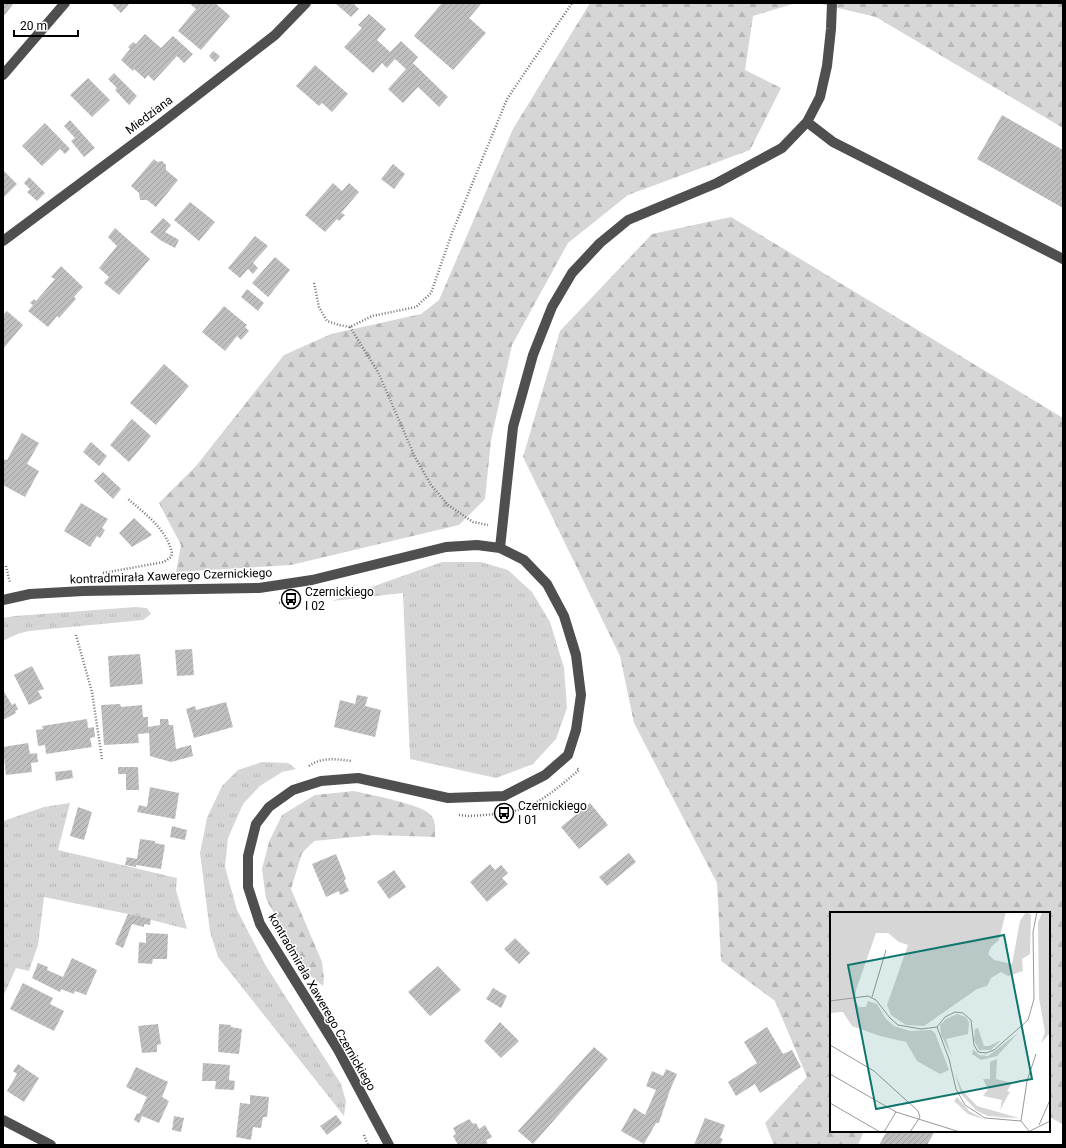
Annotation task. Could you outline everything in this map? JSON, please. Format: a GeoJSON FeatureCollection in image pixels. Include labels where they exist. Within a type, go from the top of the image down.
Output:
{"type":"FeatureCollection","features":[{"type":"Feature","properties":{"kind":"street"},"geometry":{"type":"LineString","coordinates":[[3,75],[65,3]]}},
{"type":"Feature","properties":{"kind":"street","name":"Miedziana"},"geometry":{"type":"LineString","coordinates":[[3,241],[160,124],[275,35],[306,3]]}},
{"type":"Feature","properties":{"kind":"street"},"geometry":{"type":"LineString","coordinates":[[500,548],[513,427],[533,355],[552,307],[572,273],[600,243],[628,220],[717,183],[782,148],[807,122],[820,98],[827,66],[832,29],[832,3]]}},
{"type":"Feature","properties":{"kind":"street"},"geometry":{"type":"LineString","coordinates":[[807,122],[833,142],[1063,259]]}},
{"type":"Feature","properties":{"kind":"street","name":"kontradmirała Xawerego Czernickiego"},"geometry":{"type":"LineString","coordinates":[[3,600],[30,594],[83,591],[259,588],[312,580],[446,547],[462,545],[500,548],[524,560],[547,584],[564,616],[576,655],[581,695],[576,730],[568,755],[545,775],[504,796],[448,798],[358,778],[321,781],[294,790],[269,807],[256,824],[248,856],[248,887],[260,924],[337,1048],[389,1145]]}},
{"type":"Feature","properties":{"kind":"street"},"geometry":{"type":"LineString","coordinates":[[3,1120],[51,1145]]}},
{"type":"Feature","properties":{"kind":"path"},"geometry":{"type":"LineString","coordinates":[[314,284],[319,307],[327,321],[350,327],[372,316],[416,307],[431,293],[452,233],[507,99],[572,3]]}},
{"type":"Feature","properties":{"kind":"path"},"geometry":{"type":"LineString","coordinates":[[350,327],[378,372],[415,457],[431,485],[448,505],[473,522],[502,529]]}},
{"type":"Feature","properties":{"kind":"path"},"geometry":{"type":"LineString","coordinates":[[83,591],[90,575],[164,562],[171,557],[171,549],[155,522],[127,498]]}},
{"type":"Feature","properties":{"kind":"path"},"geometry":{"type":"LineString","coordinates":[[76,635],[92,692],[102,759]]}},
{"type":"Feature","properties":{"kind":"green space"},"geometry":{"type":"Polygon","coordinates":[[[590,3],[796,3],[753,16],[745,70],[781,88],[750,150],[628,195],[568,243],[512,345],[491,440],[485,499],[459,525],[291,565],[176,572],[181,545],[159,503],[196,466],[284,355],[331,334],[421,314],[439,300],[513,129],[590,3]]]}},
{"type":"Feature","properties":{"kind":"green space"},"geometry":{"type":"Polygon","coordinates":[[[817,3],[1063,3],[1063,128],[876,17],[817,3]]]}},
{"type":"Feature","properties":{"kind":"green space"},"geometry":{"type":"Polygon","coordinates":[[[731,217],[1063,418],[1063,1124],[1050,1118],[1050,912],[830,912],[830,1132],[864,1132],[858,1145],[774,1145],[765,1123],[807,1077],[775,1001],[721,961],[717,883],[634,723],[620,656],[523,457],[560,331],[652,234],[731,217]]]}},
{"type":"Feature","properties":{"kind":"green space"},"geometry":{"type":"Polygon","coordinates":[[[442,562],[481,562],[508,570],[532,592],[550,622],[564,668],[567,708],[556,739],[533,764],[496,778],[410,759],[403,593],[270,608],[332,601],[442,562]]]}},
{"type":"Feature","properties":{"kind":"green space"},"geometry":{"type":"Polygon","coordinates":[[[136,607],[147,608],[151,614],[143,620],[29,631],[17,634],[3,641],[3,618],[136,607]]]}},
{"type":"Feature","properties":{"kind":"green space"},"geometry":{"type":"Polygon","coordinates":[[[262,762],[288,763],[296,769],[282,772],[260,786],[243,804],[228,838],[225,867],[237,910],[266,966],[341,1084],[346,1101],[344,1116],[218,957],[210,932],[200,853],[207,818],[222,786],[238,770],[262,762]]]}},
{"type":"Feature","properties":{"kind":"green space"},"geometry":{"type":"Polygon","coordinates":[[[354,791],[383,797],[426,811],[434,820],[435,837],[375,835],[314,841],[302,853],[291,889],[322,962],[324,979],[323,986],[307,973],[266,899],[262,869],[269,842],[282,815],[315,795],[354,791]]]}},
{"type":"Feature","properties":{"kind":"green space"},"geometry":{"type":"Polygon","coordinates":[[[70,803],[58,850],[177,878],[176,890],[187,929],[128,914],[44,897],[38,945],[29,971],[16,968],[3,997],[3,821],[44,807],[70,803]]]}},
{"type":"Feature","properties":{"kind":"building"},"geometry":{"type":"Polygon","coordinates":[[[3,3],[14,3],[3,17],[3,3]]]}},
{"type":"Feature","properties":{"kind":"building"},"geometry":{"type":"Polygon","coordinates":[[[111,3],[130,3],[121,13],[111,3]]]}},
{"type":"Feature","properties":{"kind":"building"},"geometry":{"type":"Polygon","coordinates":[[[189,3],[215,3],[230,16],[201,50],[178,31],[196,9],[189,3]]]}},
{"type":"Feature","properties":{"kind":"building"},"geometry":{"type":"Polygon","coordinates":[[[335,3],[353,3],[359,9],[351,17],[335,3]]]}},
{"type":"Feature","properties":{"kind":"building"},"geometry":{"type":"Polygon","coordinates":[[[442,3],[482,3],[469,18],[486,33],[453,70],[414,36],[442,3]]]}},
{"type":"Feature","properties":{"kind":"building"},"geometry":{"type":"Polygon","coordinates":[[[369,14],[386,29],[377,40],[390,52],[401,41],[418,57],[413,63],[448,97],[439,107],[418,87],[403,103],[388,89],[406,69],[395,59],[387,68],[382,63],[373,73],[344,47],[362,28],[358,25],[369,14]]]}},
{"type":"Feature","properties":{"kind":"building"},"geometry":{"type":"Polygon","coordinates":[[[145,34],[161,48],[173,36],[193,54],[184,63],[177,56],[154,81],[148,75],[145,79],[121,60],[130,49],[128,47],[133,42],[136,44],[145,34]]]}},
{"type":"Feature","properties":{"kind":"building"},"geometry":{"type":"Polygon","coordinates":[[[213,51],[220,56],[215,62],[209,56],[213,51]]]}},
{"type":"Feature","properties":{"kind":"building"},"geometry":{"type":"Polygon","coordinates":[[[315,65],[348,94],[332,112],[322,103],[319,106],[296,86],[315,65]]]}},
{"type":"Feature","properties":{"kind":"building"},"geometry":{"type":"Polygon","coordinates":[[[114,73],[137,96],[129,105],[115,90],[117,88],[108,79],[114,73]]]}},
{"type":"Feature","properties":{"kind":"building"},"geometry":{"type":"Polygon","coordinates":[[[88,78],[110,100],[92,117],[70,95],[88,78]]]}},
{"type":"Feature","properties":{"kind":"building"},"geometry":{"type":"Polygon","coordinates":[[[1002,115],[1063,150],[1063,208],[977,159],[1002,115]]]}},
{"type":"Feature","properties":{"kind":"building"},"geometry":{"type":"Polygon","coordinates":[[[70,120],[95,148],[84,157],[71,141],[75,138],[64,126],[70,120]]]}},
{"type":"Feature","properties":{"kind":"building"},"geometry":{"type":"Polygon","coordinates":[[[45,123],[70,149],[65,154],[60,149],[42,166],[22,146],[45,123]]]}},
{"type":"Feature","properties":{"kind":"building"},"geometry":{"type":"Polygon","coordinates":[[[154,159],[157,162],[162,161],[166,165],[166,170],[178,180],[156,207],[147,200],[140,200],[139,193],[131,186],[154,159]]]}},
{"type":"Feature","properties":{"kind":"building"},"geometry":{"type":"Polygon","coordinates":[[[393,164],[405,174],[394,189],[381,179],[393,164]]]}},
{"type":"Feature","properties":{"kind":"building"},"geometry":{"type":"Polygon","coordinates":[[[3,170],[17,184],[3,198],[3,170]]]}},
{"type":"Feature","properties":{"kind":"building"},"geometry":{"type":"Polygon","coordinates":[[[29,177],[45,193],[37,201],[27,192],[30,189],[24,183],[29,177]]]}},
{"type":"Feature","properties":{"kind":"building"},"geometry":{"type":"Polygon","coordinates":[[[333,183],[342,191],[349,183],[359,192],[341,213],[345,215],[339,221],[337,219],[325,232],[305,215],[333,183]]]}},
{"type":"Feature","properties":{"kind":"building"},"geometry":{"type":"Polygon","coordinates":[[[190,202],[215,222],[199,241],[174,220],[190,202]]]}},
{"type":"Feature","properties":{"kind":"building"},"geometry":{"type":"Polygon","coordinates":[[[163,218],[171,225],[165,232],[179,240],[175,248],[160,240],[150,232],[163,218]]]}},
{"type":"Feature","properties":{"kind":"building"},"geometry":{"type":"Polygon","coordinates":[[[115,228],[150,259],[119,295],[104,283],[109,277],[99,268],[117,246],[108,237],[115,228]]]}},
{"type":"Feature","properties":{"kind":"building"},"geometry":{"type":"Polygon","coordinates":[[[255,236],[268,246],[253,263],[258,268],[253,274],[248,269],[240,278],[228,268],[255,236]]]}},
{"type":"Feature","properties":{"kind":"building"},"geometry":{"type":"Polygon","coordinates":[[[275,257],[290,270],[268,297],[252,283],[275,257]]]}},
{"type":"Feature","properties":{"kind":"building"},"geometry":{"type":"Polygon","coordinates":[[[61,266],[83,287],[74,297],[76,299],[59,318],[57,316],[48,327],[28,311],[33,305],[30,303],[34,299],[36,301],[55,279],[51,277],[61,266]]]}},
{"type":"Feature","properties":{"kind":"building"},"geometry":{"type":"Polygon","coordinates":[[[247,289],[264,303],[258,311],[241,297],[247,289]]]}},
{"type":"Feature","properties":{"kind":"building"},"geometry":{"type":"Polygon","coordinates":[[[224,306],[247,325],[245,327],[249,331],[241,340],[237,336],[225,351],[202,332],[224,306]]]}},
{"type":"Feature","properties":{"kind":"building"},"geometry":{"type":"Polygon","coordinates":[[[7,311],[23,325],[3,349],[3,315],[7,311]]]}},
{"type":"Feature","properties":{"kind":"building"},"geometry":{"type":"Polygon","coordinates":[[[164,364],[189,386],[156,425],[130,403],[164,364]]]}},
{"type":"Feature","properties":{"kind":"building"},"geometry":{"type":"Polygon","coordinates":[[[132,419],[151,436],[129,462],[110,445],[132,419]]]}},
{"type":"Feature","properties":{"kind":"building"},"geometry":{"type":"Polygon","coordinates":[[[22,433],[39,443],[27,464],[39,471],[25,497],[3,485],[3,459],[7,460],[22,433]]]}},
{"type":"Feature","properties":{"kind":"building"},"geometry":{"type":"Polygon","coordinates":[[[91,442],[107,456],[99,466],[83,452],[91,442]]]}},
{"type":"Feature","properties":{"kind":"building"},"geometry":{"type":"Polygon","coordinates":[[[103,472],[121,489],[113,499],[94,481],[103,472]]]}},
{"type":"Feature","properties":{"kind":"building"},"geometry":{"type":"Polygon","coordinates":[[[81,503],[108,519],[102,528],[105,530],[100,538],[97,536],[90,547],[64,531],[81,503]]]}},
{"type":"Feature","properties":{"kind":"building"},"geometry":{"type":"Polygon","coordinates":[[[134,518],[152,535],[132,547],[119,533],[134,518]]]}},
{"type":"Feature","properties":{"kind":"building"},"geometry":{"type":"Polygon","coordinates":[[[192,649],[194,675],[177,676],[175,650],[192,649]]]}},
{"type":"Feature","properties":{"kind":"building"},"geometry":{"type":"Polygon","coordinates":[[[140,654],[143,684],[110,687],[108,656],[140,654]]]}},
{"type":"Feature","properties":{"kind":"building"},"geometry":{"type":"Polygon","coordinates":[[[32,666],[44,689],[38,691],[42,698],[29,705],[14,675],[32,666]]]}},
{"type":"Feature","properties":{"kind":"building"},"geometry":{"type":"Polygon","coordinates":[[[3,690],[12,705],[15,703],[18,709],[15,711],[16,713],[3,720],[3,690]]]}},
{"type":"Feature","properties":{"kind":"building"},"geometry":{"type":"Polygon","coordinates":[[[357,695],[368,697],[365,706],[381,710],[375,737],[334,727],[340,700],[355,704],[357,695]]]}},
{"type":"Feature","properties":{"kind":"building"},"geometry":{"type":"Polygon","coordinates":[[[226,702],[233,727],[194,738],[186,709],[195,706],[196,710],[226,702]]]}},
{"type":"Feature","properties":{"kind":"building"},"geometry":{"type":"Polygon","coordinates":[[[120,704],[121,707],[142,705],[143,717],[148,717],[148,727],[160,725],[160,719],[168,719],[169,725],[173,725],[176,749],[191,745],[193,756],[171,762],[150,756],[149,733],[138,734],[139,743],[104,745],[101,705],[120,704]]]}},
{"type":"Feature","properties":{"kind":"building"},"geometry":{"type":"Polygon","coordinates":[[[87,719],[88,728],[94,727],[95,737],[90,738],[92,747],[46,754],[45,745],[38,746],[36,730],[43,729],[42,726],[87,719]]]}},
{"type":"Feature","properties":{"kind":"building"},"geometry":{"type":"Polygon","coordinates":[[[28,743],[30,754],[37,753],[38,762],[31,763],[32,772],[6,775],[3,747],[28,743]]]}},
{"type":"Feature","properties":{"kind":"building"},"geometry":{"type":"Polygon","coordinates":[[[118,767],[138,767],[139,790],[126,790],[126,774],[118,774],[118,767]]]}},
{"type":"Feature","properties":{"kind":"building"},"geometry":{"type":"Polygon","coordinates":[[[72,770],[73,778],[56,781],[55,772],[72,770]]]}},
{"type":"Feature","properties":{"kind":"building"},"geometry":{"type":"Polygon","coordinates":[[[150,787],[179,793],[175,819],[137,812],[139,805],[147,807],[150,787]]]}},
{"type":"Feature","properties":{"kind":"building"},"geometry":{"type":"Polygon","coordinates":[[[590,803],[608,825],[579,849],[561,827],[590,803]]]}},
{"type":"Feature","properties":{"kind":"building"},"geometry":{"type":"Polygon","coordinates":[[[78,807],[92,812],[84,840],[70,836],[78,807]]]}},
{"type":"Feature","properties":{"kind":"building"},"geometry":{"type":"Polygon","coordinates":[[[172,826],[187,830],[185,840],[170,837],[172,826]]]}},
{"type":"Feature","properties":{"kind":"building"},"geometry":{"type":"Polygon","coordinates":[[[140,839],[155,841],[155,843],[165,845],[161,869],[136,865],[136,867],[125,865],[127,857],[137,859],[140,839]]]}},
{"type":"Feature","properties":{"kind":"building"},"geometry":{"type":"Polygon","coordinates":[[[629,853],[636,862],[607,886],[599,877],[629,853]]]}},
{"type":"Feature","properties":{"kind":"building"},"geometry":{"type":"Polygon","coordinates":[[[336,854],[349,891],[340,895],[339,891],[326,897],[312,864],[336,854]]]}},
{"type":"Feature","properties":{"kind":"building"},"geometry":{"type":"Polygon","coordinates":[[[490,864],[495,870],[501,865],[508,873],[502,878],[508,884],[487,902],[470,882],[490,864]]]}},
{"type":"Feature","properties":{"kind":"building"},"geometry":{"type":"Polygon","coordinates":[[[394,870],[406,887],[389,899],[377,882],[394,870]]]}},
{"type":"Feature","properties":{"kind":"building"},"geometry":{"type":"Polygon","coordinates":[[[128,914],[151,919],[150,925],[144,924],[144,927],[132,924],[123,948],[115,944],[128,914]]]}},
{"type":"Feature","properties":{"kind":"building"},"geometry":{"type":"Polygon","coordinates":[[[146,933],[168,934],[167,959],[153,959],[152,964],[138,963],[139,942],[146,943],[146,933]]]}},
{"type":"Feature","properties":{"kind":"building"},"geometry":{"type":"Polygon","coordinates":[[[515,938],[530,953],[519,964],[504,949],[515,938]]]}},
{"type":"Feature","properties":{"kind":"building"},"geometry":{"type":"Polygon","coordinates":[[[72,958],[97,970],[86,995],[75,991],[74,994],[61,989],[60,992],[32,978],[38,963],[48,967],[47,970],[63,977],[72,958]]]}},
{"type":"Feature","properties":{"kind":"building"},"geometry":{"type":"Polygon","coordinates":[[[438,966],[461,990],[430,1016],[408,992],[438,966]]]}},
{"type":"Feature","properties":{"kind":"building"},"geometry":{"type":"Polygon","coordinates":[[[23,983],[53,998],[50,1004],[64,1011],[54,1031],[10,1009],[23,983]]]}},
{"type":"Feature","properties":{"kind":"building"},"geometry":{"type":"Polygon","coordinates":[[[493,988],[507,996],[501,1008],[486,999],[493,988]]]}},
{"type":"Feature","properties":{"kind":"building"},"geometry":{"type":"Polygon","coordinates":[[[500,1022],[519,1041],[501,1058],[484,1041],[500,1022]]]}},
{"type":"Feature","properties":{"kind":"building"},"geometry":{"type":"Polygon","coordinates":[[[158,1024],[161,1044],[157,1045],[157,1052],[142,1053],[138,1026],[158,1024]]]}},
{"type":"Feature","properties":{"kind":"building"},"geometry":{"type":"Polygon","coordinates":[[[219,1024],[231,1025],[231,1027],[242,1029],[239,1054],[218,1052],[219,1024]]]}},
{"type":"Feature","properties":{"kind":"building"},"geometry":{"type":"Polygon","coordinates":[[[767,1027],[783,1054],[792,1050],[801,1067],[760,1093],[755,1084],[736,1096],[728,1082],[757,1063],[744,1042],[767,1027]]]}},
{"type":"Feature","properties":{"kind":"building"},"geometry":{"type":"Polygon","coordinates":[[[594,1047],[608,1059],[533,1144],[518,1131],[594,1047]]]}},
{"type":"Feature","properties":{"kind":"building"},"geometry":{"type":"Polygon","coordinates":[[[203,1063],[230,1065],[229,1080],[235,1081],[234,1090],[215,1089],[216,1081],[202,1081],[203,1063]]]}},
{"type":"Feature","properties":{"kind":"building"},"geometry":{"type":"Polygon","coordinates":[[[18,1064],[39,1078],[24,1102],[7,1091],[17,1074],[13,1071],[18,1064]]]}},
{"type":"Feature","properties":{"kind":"building"},"geometry":{"type":"Polygon","coordinates":[[[136,1067],[168,1082],[162,1097],[169,1101],[159,1123],[142,1116],[139,1123],[134,1120],[137,1113],[139,1114],[147,1097],[126,1087],[136,1067]]]}},
{"type":"Feature","properties":{"kind":"building"},"geometry":{"type":"Polygon","coordinates":[[[666,1069],[677,1074],[659,1123],[656,1123],[644,1144],[621,1131],[634,1108],[645,1115],[656,1090],[646,1086],[652,1071],[663,1076],[666,1069]]]}},
{"type":"Feature","properties":{"kind":"building"},"geometry":{"type":"Polygon","coordinates":[[[250,1095],[269,1097],[267,1117],[263,1117],[261,1128],[253,1127],[251,1140],[236,1137],[240,1103],[250,1104],[250,1095]]]}},
{"type":"Feature","properties":{"kind":"building"},"geometry":{"type":"Polygon","coordinates":[[[336,1115],[342,1123],[327,1135],[320,1126],[336,1115]]]}},
{"type":"Feature","properties":{"kind":"building"},"geometry":{"type":"Polygon","coordinates":[[[174,1116],[184,1118],[181,1132],[172,1130],[174,1116]]]}},
{"type":"Feature","properties":{"kind":"building"},"geometry":{"type":"Polygon","coordinates":[[[705,1118],[725,1125],[720,1138],[723,1139],[720,1145],[694,1145],[705,1118]]]}},
{"type":"Feature","properties":{"kind":"building"},"geometry":{"type":"Polygon","coordinates":[[[469,1119],[473,1124],[476,1123],[479,1129],[485,1125],[492,1137],[486,1140],[488,1145],[458,1145],[453,1136],[456,1134],[453,1128],[469,1119]]]}},
{"type":"Feature","properties":{"kind":"building"},"geometry":{"type":"Polygon","coordinates":[[[886,1132],[934,1132],[927,1145],[879,1145],[886,1132]]]}},
{"type":"Feature","properties":{"kind":"place","name":"Czernickiego I 02"},"geometry":{"type":"Point","coordinates":[291,599]}},
{"type":"Feature","properties":{"kind":"place","name":"Czernickiego I 01"},"geometry":{"type":"Point","coordinates":[504,813]}}]}
